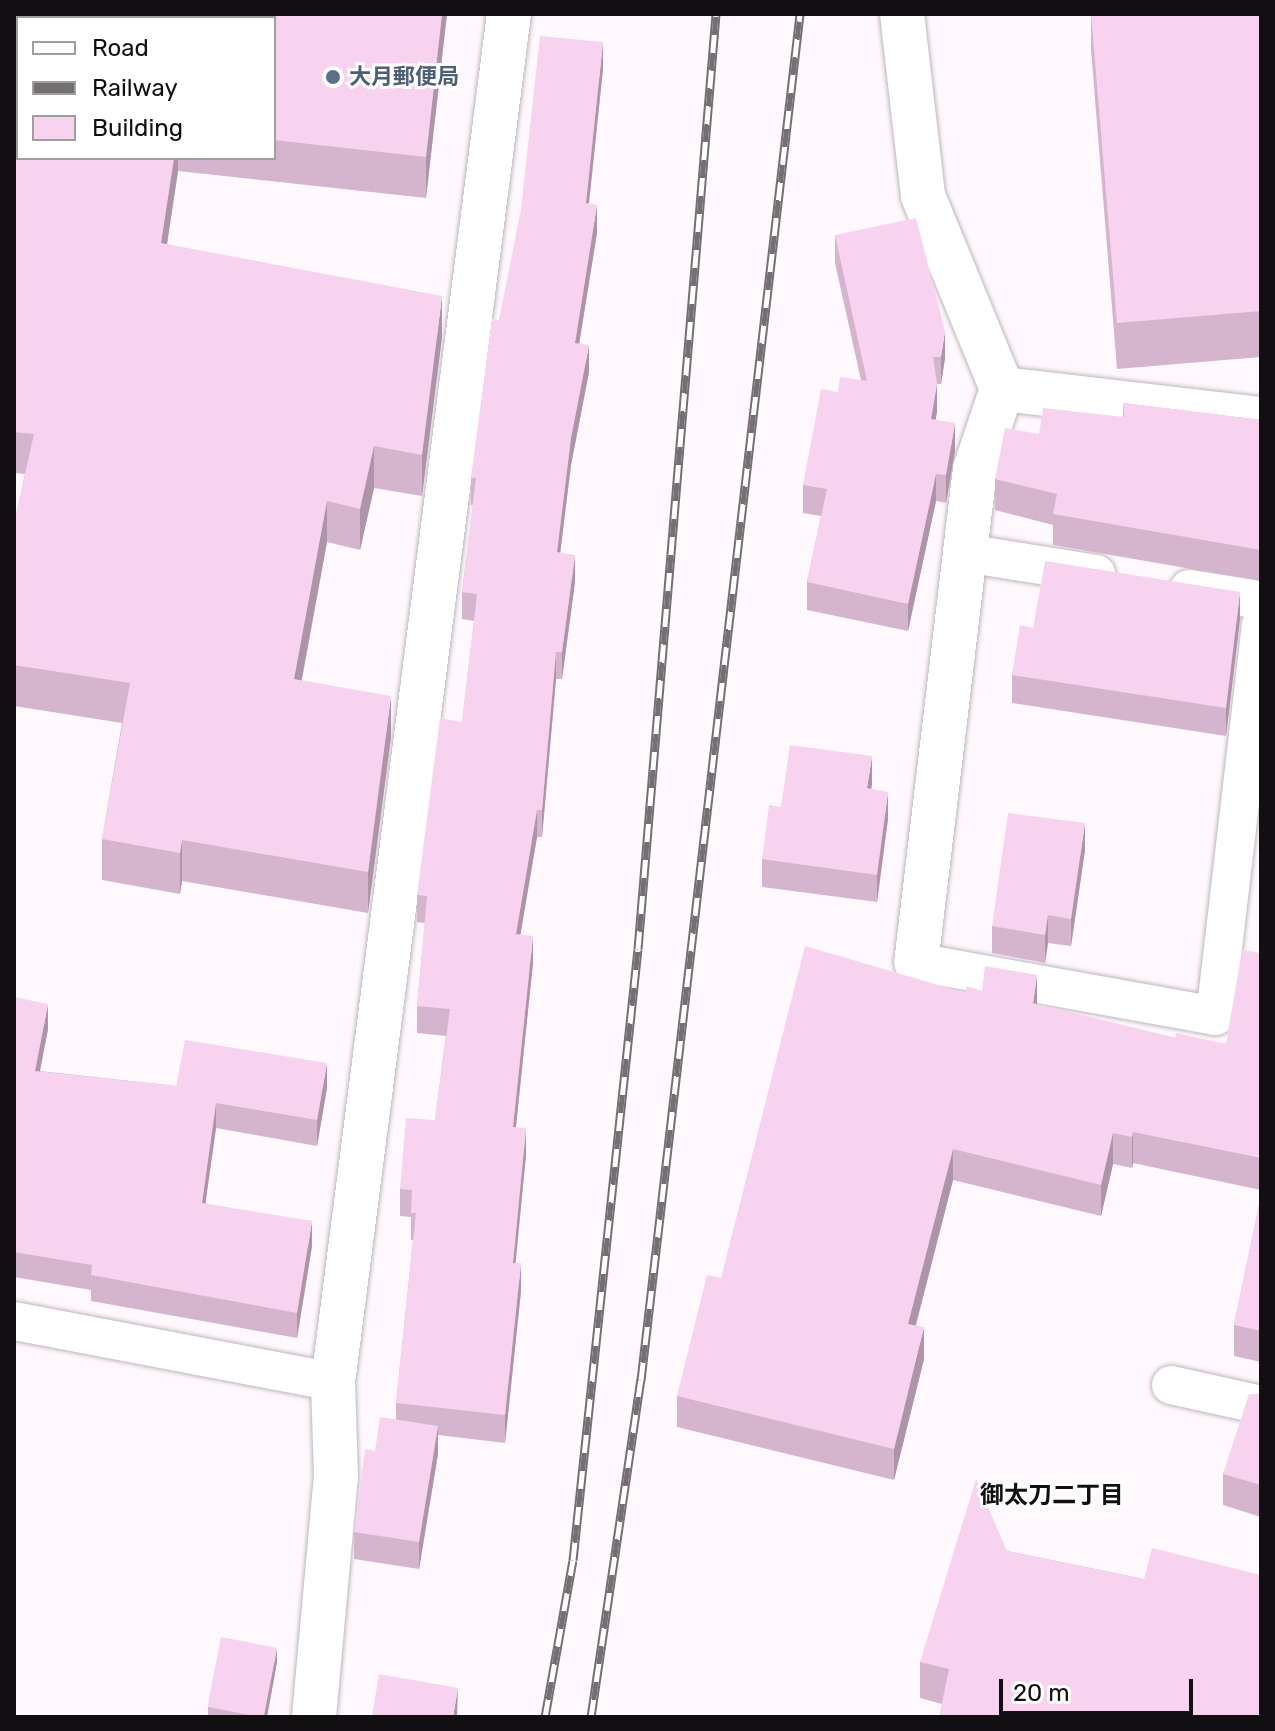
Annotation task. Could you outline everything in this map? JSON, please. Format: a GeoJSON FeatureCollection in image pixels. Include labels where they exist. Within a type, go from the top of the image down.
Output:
{"type":"FeatureCollection","features":[{"type":"Feature","properties":{"kind":"street"},"geometry":{"type":"LineString","coordinates":[[314,1717],[336,1477],[333,1382],[509,14]]}},
{"type":"Feature","properties":{"kind":"street"},"geometry":{"type":"LineString","coordinates":[[902,14],[923,196],[1002,389],[975,469],[916,962]]}},
{"type":"Feature","properties":{"kind":"street"},"geometry":{"type":"LineString","coordinates":[[1002,389],[1261,419]]}},
{"type":"Feature","properties":{"kind":"lane"},"geometry":{"type":"LineString","coordinates":[[965,553],[1261,600]]}},
{"type":"Feature","properties":{"kind":"lane"},"geometry":{"type":"LineString","coordinates":[[916,962],[1215,1016],[1261,625]]}},
{"type":"Feature","properties":{"kind":"lane"},"geometry":{"type":"LineString","coordinates":[[14,1321],[333,1382]]}},
{"type":"Feature","properties":{"kind":"lane"},"geometry":{"type":"LineString","coordinates":[[1171,1385],[1261,1405]]}},
{"type":"Feature","properties":{"kind":"building"},"geometry":{"type":"Polygon","coordinates":[[[14,14],[442,14],[426,157],[276,140],[276,16],[16,16],[16,160],[174,160],[161,243],[442,296],[422,455],[374,446],[360,509],[327,501],[294,679],[391,696],[368,872],[182,840],[180,853],[102,839],[130,683],[14,665],[14,524],[34,434],[14,432],[14,14]]]}},
{"type":"Feature","properties":{"kind":"building"},"geometry":{"type":"Polygon","coordinates":[[[1091,14],[1261,14],[1261,311],[1117,323],[1091,14]]]}},
{"type":"Feature","properties":{"kind":"building"},"geometry":{"type":"Polygon","coordinates":[[[540,36],[603,42],[586,203],[597,205],[575,343],[589,345],[571,438],[557,552],[575,555],[562,652],[556,652],[542,810],[537,810],[516,934],[533,936],[513,1127],[526,1128],[513,1263],[521,1263],[505,1415],[396,1403],[416,1213],[411,1213],[412,1190],[400,1189],[406,1118],[435,1120],[450,1009],[417,1006],[427,896],[417,895],[440,718],[462,722],[477,594],[462,592],[476,478],[471,478],[492,319],[499,320],[521,209],[540,36]]]}},
{"type":"Feature","properties":{"kind":"building"},"geometry":{"type":"Polygon","coordinates":[[[916,218],[945,331],[941,357],[933,357],[937,384],[931,419],[955,423],[946,475],[936,474],[908,604],[807,582],[827,489],[803,485],[821,389],[838,392],[840,377],[867,381],[835,235],[916,218]]]}},
{"type":"Feature","properties":{"kind":"building"},"geometry":{"type":"Polygon","coordinates":[[[1123,403],[1261,420],[1261,550],[1053,514],[1057,494],[995,479],[1005,428],[1039,434],[1043,408],[1124,417],[1123,403]]]}},
{"type":"Feature","properties":{"kind":"building"},"geometry":{"type":"Polygon","coordinates":[[[1045,561],[1240,592],[1226,708],[1012,675],[1020,625],[1033,628],[1045,561]]]}},
{"type":"Feature","properties":{"kind":"building"},"geometry":{"type":"Polygon","coordinates":[[[790,745],[872,756],[867,788],[888,792],[877,875],[762,859],[769,805],[781,807],[790,745]]]}},
{"type":"Feature","properties":{"kind":"building"},"geometry":{"type":"Polygon","coordinates":[[[1008,813],[1085,823],[1071,919],[1048,915],[1045,935],[992,926],[1008,813]]]}},
{"type":"Feature","properties":{"kind":"building"},"geometry":{"type":"Polygon","coordinates":[[[805,946],[965,993],[967,986],[982,991],[985,966],[1037,975],[1033,1003],[1175,1038],[1176,1033],[1226,1044],[1242,950],[1261,953],[1261,1158],[1133,1132],[1132,1137],[1113,1133],[1101,1185],[953,1149],[908,1324],[924,1327],[894,1449],[677,1396],[707,1275],[721,1278],[805,946]]]}},
{"type":"Feature","properties":{"kind":"building"},"geometry":{"type":"Polygon","coordinates":[[[14,997],[48,1004],[35,1071],[176,1086],[185,1040],[327,1063],[317,1120],[216,1103],[202,1203],[312,1221],[297,1313],[91,1275],[92,1265],[14,1252],[14,997]]]}},
{"type":"Feature","properties":{"kind":"building"},"geometry":{"type":"Polygon","coordinates":[[[1261,1195],[1261,1331],[1234,1325],[1261,1195]]]}},
{"type":"Feature","properties":{"kind":"building"},"geometry":{"type":"Polygon","coordinates":[[[1249,1394],[1261,1394],[1261,1485],[1223,1474],[1249,1394]]]}},
{"type":"Feature","properties":{"kind":"building"},"geometry":{"type":"Polygon","coordinates":[[[380,1417],[438,1426],[419,1542],[354,1532],[365,1449],[375,1451],[380,1417]]]}},
{"type":"Feature","properties":{"kind":"building"},"geometry":{"type":"Polygon","coordinates":[[[976,1479],[1007,1551],[1144,1579],[1152,1548],[1261,1575],[1261,1717],[939,1717],[949,1669],[920,1662],[976,1479]]]}},
{"type":"Feature","properties":{"kind":"building"},"geometry":{"type":"Polygon","coordinates":[[[221,1637],[277,1648],[264,1717],[207,1707],[221,1637]]]}},
{"type":"Feature","properties":{"kind":"building"},"geometry":{"type":"Polygon","coordinates":[[[379,1674],[458,1688],[453,1717],[372,1717],[379,1674]]]}},
{"type":"Feature","properties":{"kind":"railway"},"geometry":{"type":"LineString","coordinates":[[545,1717],[573,1560],[638,949],[716,14]]}},
{"type":"Feature","properties":{"kind":"railway"},"geometry":{"type":"LineString","coordinates":[[591,1717],[641,1380],[800,14]]}},
{"type":"Feature","properties":{"kind":"place","name":"大月郵便局"},"geometry":{"type":"Point","coordinates":[333,77]}},
{"type":"Feature","properties":{"kind":"district","name":"御太刀二丁目"},"geometry":{"type":"Point","coordinates":[1052,1496]}}]}
